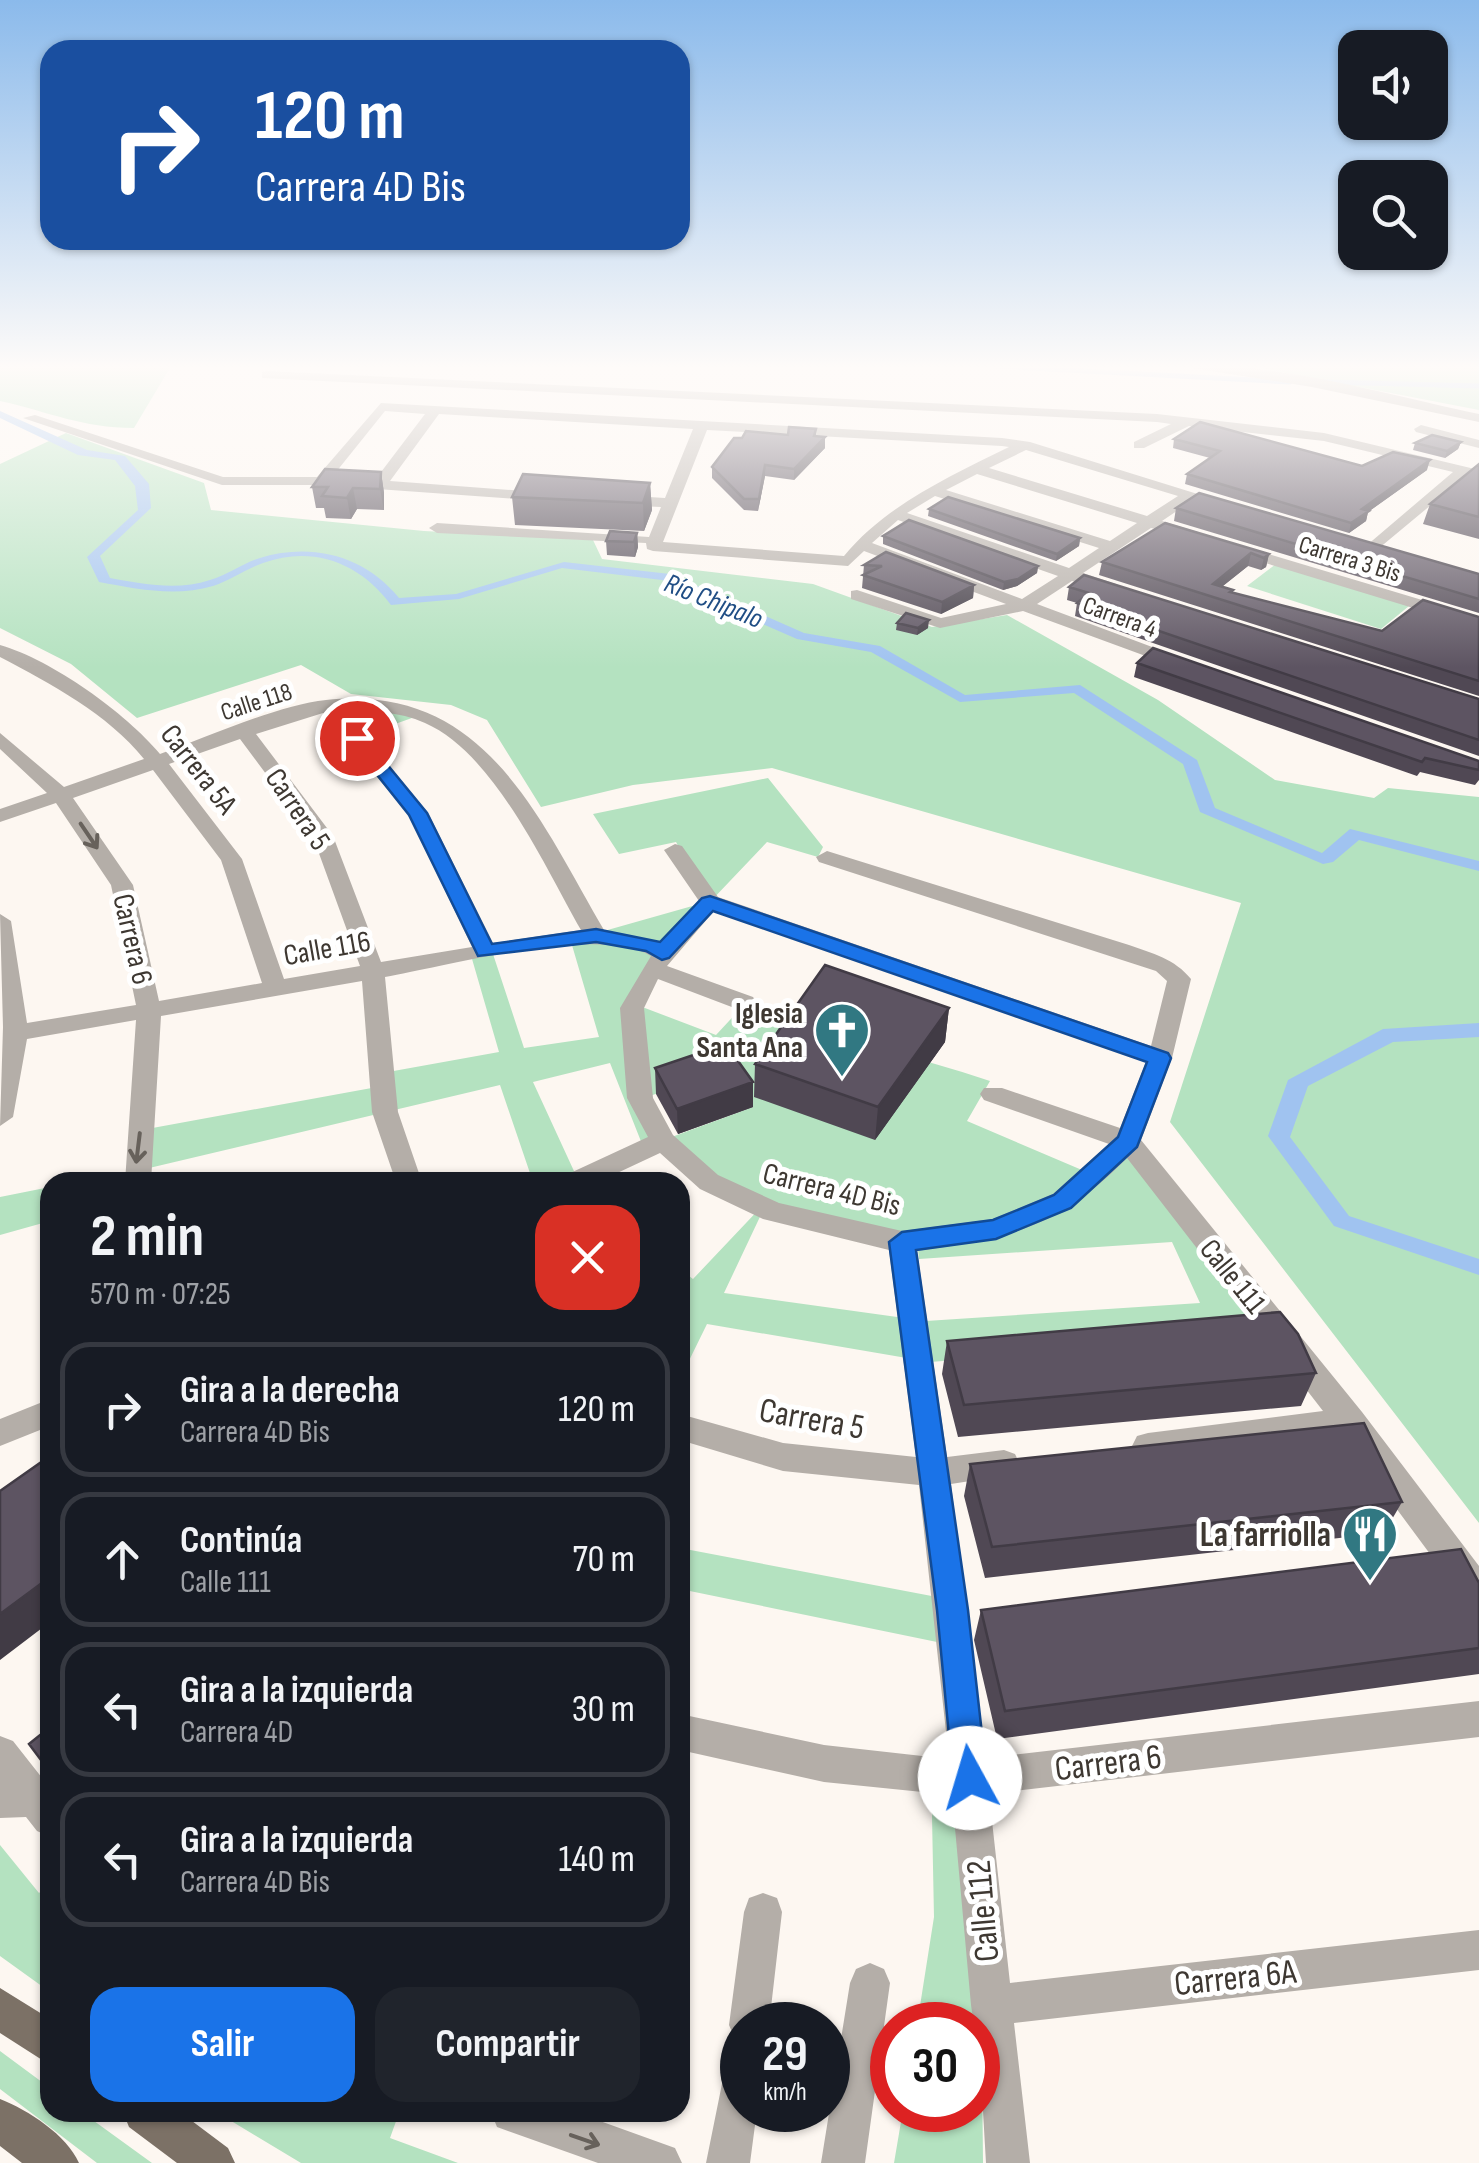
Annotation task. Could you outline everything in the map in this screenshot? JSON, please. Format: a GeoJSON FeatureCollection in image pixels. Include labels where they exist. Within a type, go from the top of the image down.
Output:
{"type":"FeatureCollection","features":[{"type":"Feature","properties":{"kind":"main road"},"geometry":{"type":"LineString","coordinates":[[0,2008],[40,2037]]}},
{"type":"Feature","properties":{"kind":"main road"},"geometry":{"type":"LineString","coordinates":[[0,2120],[57,2163]]}},
{"type":"Feature","properties":{"kind":"main road"},"geometry":{"type":"LineString","coordinates":[[158,2122],[213,2163]]}},
{"type":"Feature","properties":{"kind":"street"},"geometry":{"type":"LineString","coordinates":[[179,467],[222,481],[321,481],[561,496]]}},
{"type":"Feature","properties":{"kind":"street"},"geometry":{"type":"LineString","coordinates":[[321,481],[333,467]]}},
{"type":"Feature","properties":{"kind":"street"},"geometry":{"type":"LineString","coordinates":[[379,485],[392,467]]}},
{"type":"Feature","properties":{"kind":"street"},"geometry":{"type":"LineString","coordinates":[[653,543],[683,467]]}},
{"type":"Feature","properties":{"kind":"street"},"geometry":{"type":"LineString","coordinates":[[437,528],[848,561],[860,544],[898,514],[983,467]]}},
{"type":"Feature","properties":{"kind":"street"},"geometry":{"type":"LineString","coordinates":[[1099,467],[1245,512]]}},
{"type":"Feature","properties":{"kind":"street"},"geometry":{"type":"LineString","coordinates":[[977,470],[1203,539]]}},
{"type":"Feature","properties":{"kind":"street"},"geometry":{"type":"LineString","coordinates":[[1372,549],[1471,472]]}},
{"type":"Feature","properties":{"kind":"street"},"geometry":{"type":"LineString","coordinates":[[936,492],[1112,548]]}},
{"type":"Feature","properties":{"kind":"street"},"geometry":{"type":"LineString","coordinates":[[858,595],[935,622],[1024,606],[1190,495]]}},
{"type":"Feature","properties":{"kind":"street"},"geometry":{"type":"LineString","coordinates":[[596,498],[667,503]]}},
{"type":"Feature","properties":{"kind":"street"},"geometry":{"type":"LineString","coordinates":[[898,514],[1126,593]]}},
{"type":"Feature","properties":{"kind":"street","name":"Carrera 4"},"geometry":{"type":"LineString","coordinates":[[860,544],[1197,670]]}},
{"type":"Feature","properties":{"kind":"street","name":"Carrera 3 Bis"},"geometry":{"type":"LineString","coordinates":[[1221,544],[1479,624]]}},
{"type":"Feature","properties":{"kind":"street"},"geometry":{"type":"LineString","coordinates":[[1354,544],[1390,554]]}},
{"type":"Feature","properties":{"kind":"street","name":"Carrera 5A"},"geometry":{"type":"LineString","coordinates":[[0,650],[52,677],[133,732],[230,859],[275,988]]}},
{"type":"Feature","properties":{"kind":"street"},"geometry":{"type":"LineString","coordinates":[[326,706],[418,813],[486,952]]}},
{"type":"Feature","properties":{"kind":"street","name":"Calle 118"},"geometry":{"type":"LineString","coordinates":[[0,816],[326,706],[418,716],[448,728],[507,790],[596,936]]}},
{"type":"Feature","properties":{"kind":"street","name":"Carrera 5"},"geometry":{"type":"LineString","coordinates":[[244,731],[322,836],[373,970],[385,1112],[406,1172]]}},
{"type":"Feature","properties":{"kind":"street","name":"Carrera 6"},"geometry":{"type":"LineString","coordinates":[[0,739],[62,796],[122,885],[150,1010],[139,1172]]}},
{"type":"Feature","properties":{"kind":"street"},"geometry":{"type":"LineString","coordinates":[[675,850],[710,902],[1160,1058]]}},
{"type":"Feature","properties":{"kind":"street"},"geometry":{"type":"LineString","coordinates":[[827,857],[1120,950],[1164,966],[1179,979],[1160,1058],[1128,1141],[993,1094]]}},
{"type":"Feature","properties":{"kind":"street","name":"Carrera 4D Bis"},"geometry":{"type":"LineString","coordinates":[[710,902],[634,997],[632,1047],[640,1098],[664,1140],[709,1182],[753,1205],[828,1228],[902,1242],[996,1229],[1063,1201],[1128,1141]]}},
{"type":"Feature","properties":{"kind":"street"},"geometry":{"type":"LineString","coordinates":[[0,921],[8,1034],[0,1117]]}},
{"type":"Feature","properties":{"kind":"street","name":"Calle 116"},"geometry":{"type":"LineString","coordinates":[[8,1034],[373,970],[596,936],[652,946],[659,962],[745,1004]]}},
{"type":"Feature","properties":{"kind":"street"},"geometry":{"type":"LineString","coordinates":[[596,1172],[664,1140]]}},
{"type":"Feature","properties":{"kind":"street","name":"Calle 111"},"geometry":{"type":"LineString","coordinates":[[1128,1141],[1240,1288],[1351,1421],[1479,1593]]}},
{"type":"Feature","properties":{"kind":"street","name":"Calle 112"},"geometry":{"type":"LineString","coordinates":[[902,1242],[970,1778],[991,2002]]}},
{"type":"Feature","properties":{"kind":"street"},"geometry":{"type":"LineString","coordinates":[[1,1425],[40,1415]]}},
{"type":"Feature","properties":{"kind":"street"},"geometry":{"type":"LineString","coordinates":[[1122,1450],[1351,1421]]}},
{"type":"Feature","properties":{"kind":"street","name":"Carrera 5"},"geometry":{"type":"LineString","coordinates":[[690,1430],[783,1457],[932,1474],[1027,1462]]}},
{"type":"Feature","properties":{"kind":"street","name":"Carrera 6"},"geometry":{"type":"LineString","coordinates":[[690,1735],[747,1751],[928,1777],[970,1778],[1479,1719]]}},
{"type":"Feature","properties":{"kind":"street"},"geometry":{"type":"LineString","coordinates":[[0,1754],[27,1805]]}},
{"type":"Feature","properties":{"kind":"street"},"geometry":{"type":"LineString","coordinates":[[752,2002],[764,1912]]}},
{"type":"Feature","properties":{"kind":"street","name":"Carrera 6A"},"geometry":{"type":"LineString","coordinates":[[1000,2003],[1479,1950]]}},
{"type":"Feature","properties":{"kind":"street"},"geometry":{"type":"LineString","coordinates":[[843,2163],[870,1983]]}},
{"type":"Feature","properties":{"kind":"street","name":"Calle 112"},"geometry":{"type":"LineString","coordinates":[[1000,2088],[1008,2163]]}},
{"type":"Feature","properties":{"kind":"street"},"geometry":{"type":"LineString","coordinates":[[539,2122],[647,2162]]}},
{"type":"Feature","properties":{"kind":"street"},"geometry":{"type":"LineString","coordinates":[[728,2163],[733,2132]]}},
{"type":"Feature","properties":{"kind":"green space"},"geometry":{"type":"Polygon","coordinates":[[[0,467],[160,467],[204,483],[211,510],[424,531],[593,540],[602,559],[813,584],[932,627],[1007,615],[1158,700],[1275,780],[1374,798],[1388,788],[1479,797],[1479,1523],[1170,1122],[1241,903],[772,768],[633,785],[541,807],[487,720],[451,705],[351,694],[301,665],[137,718],[71,664],[0,628],[0,467]]]}},
{"type":"Feature","properties":{"kind":"green space"},"geometry":{"type":"Polygon","coordinates":[[[1276,564],[1409,606],[1381,629],[1247,586],[1276,564]]]}},
{"type":"Feature","properties":{"kind":"green space"},"geometry":{"type":"Polygon","coordinates":[[[336,709],[423,714],[359,737],[336,709]]]}},
{"type":"Feature","properties":{"kind":"green space"},"geometry":{"type":"Polygon","coordinates":[[[768,778],[823,847],[818,857],[767,842],[710,902],[637,1005],[716,1035],[742,1007],[990,1081],[967,1121],[1089,1173],[1134,1134],[1294,1334],[930,1362],[707,1324],[690,1359],[690,1277],[693,1279],[766,1202],[719,1177],[669,1138],[644,1149],[610,1063],[533,1082],[574,1172],[530,1172],[500,1085],[145,1169],[146,1172],[128,1172],[144,1169],[147,1129],[388,1085],[388,1072],[499,1052],[470,952],[491,948],[524,1048],[599,1037],[569,935],[597,933],[710,901],[676,842],[619,854],[593,814],[768,778]],[[726,1069],[647,1097],[669,1138],[753,1107],[726,1069]],[[767,1202],[724,1293],[926,1321],[1200,1303],[1172,1242],[919,1259],[917,1238],[767,1202]]]}},
{"type":"Feature","properties":{"kind":"green space"},"geometry":{"type":"Polygon","coordinates":[[[40,1189],[40,1224],[0,1235],[0,1197],[40,1189]]]}},
{"type":"Feature","properties":{"kind":"green space"},"geometry":{"type":"Polygon","coordinates":[[[690,1550],[958,1601],[971,1649],[690,1591],[690,1550]]]}},
{"type":"Feature","properties":{"kind":"green space"},"geometry":{"type":"Polygon","coordinates":[[[931,1766],[979,1773],[981,2002],[921,2002],[934,1917],[931,1766]]]}},
{"type":"Feature","properties":{"kind":"green space"},"geometry":{"type":"Polygon","coordinates":[[[0,1845],[40,1892],[40,1985],[0,1956],[0,1845]]]}},
{"type":"Feature","properties":{"kind":"green space"},"geometry":{"type":"Polygon","coordinates":[[[0,2051],[40,2081],[40,2120],[0,2089],[0,2051]]]}},
{"type":"Feature","properties":{"kind":"green space"},"geometry":{"type":"Polygon","coordinates":[[[43,2122],[95,2122],[152,2163],[97,2163],[43,2122]]]}},
{"type":"Feature","properties":{"kind":"green space"},"geometry":{"type":"Polygon","coordinates":[[[233,2122],[396,2122],[390,2138],[458,2163],[301,2163],[233,2122]]]}},
{"type":"Feature","properties":{"kind":"green space"},"geometry":{"type":"Polygon","coordinates":[[[899,2132],[983,2132],[983,2163],[894,2163],[899,2132]]]}},
{"type":"Feature","properties":{"kind":"water","name":"Río Chipalo"},"geometry":{"type":"Polygon","coordinates":[[[120,467],[134,467],[149,484],[151,508],[100,556],[110,578],[185,585],[217,578],[260,558],[299,552],[336,556],[354,563],[399,598],[456,594],[564,562],[670,574],[804,633],[880,646],[965,695],[1080,685],[1197,760],[1215,808],[1322,853],[1350,829],[1479,861],[1479,871],[1359,840],[1333,862],[1323,864],[1200,812],[1183,764],[1074,693],[960,702],[871,652],[797,639],[662,580],[562,568],[459,599],[391,605],[379,590],[350,569],[317,557],[300,556],[263,563],[220,584],[184,591],[99,582],[87,557],[138,510],[135,486],[120,467]]]}},
{"type":"Feature","properties":{"kind":"water"},"geometry":{"type":"Polygon","coordinates":[[[1479,1023],[1479,1037],[1393,1042],[1308,1086],[1290,1137],[1349,1216],[1479,1259],[1479,1275],[1334,1226],[1268,1136],[1288,1080],[1383,1029],[1479,1023]]]}},
{"type":"Feature","properties":{"kind":"building"},"geometry":{"type":"Polygon","coordinates":[[[712,467],[765,467],[759,499],[744,499],[712,467]]]}},
{"type":"Feature","properties":{"kind":"building"},"geometry":{"type":"Polygon","coordinates":[[[1197,467],[1420,467],[1362,509],[1369,511],[1351,523],[1187,474],[1197,467]]]}},
{"type":"Feature","properties":{"kind":"building"},"geometry":{"type":"Polygon","coordinates":[[[1475,467],[1479,467],[1479,517],[1430,504],[1475,467]]]}},
{"type":"Feature","properties":{"kind":"building"},"geometry":{"type":"Polygon","coordinates":[[[325,469],[381,472],[380,489],[353,488],[347,498],[322,496],[328,487],[312,487],[325,469]]]}},
{"type":"Feature","properties":{"kind":"building"},"geometry":{"type":"Polygon","coordinates":[[[523,474],[650,483],[643,503],[512,497],[523,474]]]}},
{"type":"Feature","properties":{"kind":"building"},"geometry":{"type":"Polygon","coordinates":[[[1199,493],[1479,574],[1479,599],[1176,508],[1199,493]]]}},
{"type":"Feature","properties":{"kind":"building"},"geometry":{"type":"Polygon","coordinates":[[[948,497],[1080,538],[1057,554],[929,509],[948,497]]]}},
{"type":"Feature","properties":{"kind":"building"},"geometry":{"type":"Polygon","coordinates":[[[909,520],[1038,566],[1018,579],[1004,582],[883,536],[909,520]]]}},
{"type":"Feature","properties":{"kind":"building"},"geometry":{"type":"Polygon","coordinates":[[[1165,523],[1269,554],[1264,558],[1251,553],[1213,584],[1233,590],[1230,592],[1382,631],[1423,600],[1479,617],[1479,681],[1102,562],[1165,523]]]}},
{"type":"Feature","properties":{"kind":"building"},"geometry":{"type":"Polygon","coordinates":[[[610,531],[637,533],[634,542],[606,541],[610,531]]]}},
{"type":"Feature","properties":{"kind":"building"},"geometry":{"type":"Polygon","coordinates":[[[886,552],[974,585],[942,602],[863,575],[882,566],[864,565],[886,552]]]}},
{"type":"Feature","properties":{"kind":"building"},"geometry":{"type":"Polygon","coordinates":[[[1084,575],[1479,699],[1479,740],[1077,603],[1089,593],[1069,587],[1084,575]]]}},
{"type":"Feature","properties":{"kind":"building"},"geometry":{"type":"Polygon","coordinates":[[[906,613],[929,620],[918,628],[897,623],[906,613]]]}},
{"type":"Feature","properties":{"kind":"building"},"geometry":{"type":"Polygon","coordinates":[[[1153,648],[1479,761],[1479,770],[1425,758],[1422,762],[1137,663],[1153,648]]]}},
{"type":"Feature","properties":{"kind":"building","name":"Iglesia Santa Ana"},"geometry":{"type":"Polygon","coordinates":[[[825,965],[949,1008],[878,1107],[755,1064],[825,965]]]}},
{"type":"Feature","properties":{"kind":"building"},"geometry":{"type":"Polygon","coordinates":[[[726,1044],[753,1082],[677,1109],[655,1068],[726,1044]]]}},
{"type":"Feature","properties":{"kind":"building"},"geometry":{"type":"Polygon","coordinates":[[[1280,1312],[1298,1334],[1316,1373],[964,1405],[947,1341],[1280,1312]]]}},
{"type":"Feature","properties":{"kind":"building"},"geometry":{"type":"Polygon","coordinates":[[[1364,1423],[1402,1502],[992,1547],[970,1464],[1364,1423]]]}},
{"type":"Feature","properties":{"kind":"building"},"geometry":{"type":"Polygon","coordinates":[[[40,1463],[40,1584],[0,1614],[0,1491],[40,1463]]]}},
{"type":"Feature","properties":{"kind":"building"},"geometry":{"type":"Polygon","coordinates":[[[1461,1549],[1479,1583],[1479,1648],[1005,1711],[981,1610],[1461,1549]]]}},
{"type":"Feature","properties":{"kind":"building"},"geometry":{"type":"Polygon","coordinates":[[[40,1735],[40,1759],[29,1744],[40,1735]]]}},
{"type":"Feature","properties":{"kind":"place","name":"Iglesia Santa Ana"},"geometry":{"type":"Point","coordinates":[842,1079]}},
{"type":"Feature","properties":{"kind":"place","name":"La farriolla"},"geometry":{"type":"Point","coordinates":[1370,1583]}},
{"type":"Feature","properties":{"kind":"route"},"geometry":{"type":"LineString","coordinates":[[357,738],[418,813],[486,952],[596,936],[652,946],[662,953],[710,902],[1160,1058],[1128,1141],[1063,1201],[996,1229],[902,1242],[952,1610],[970,1778]]}}]}
